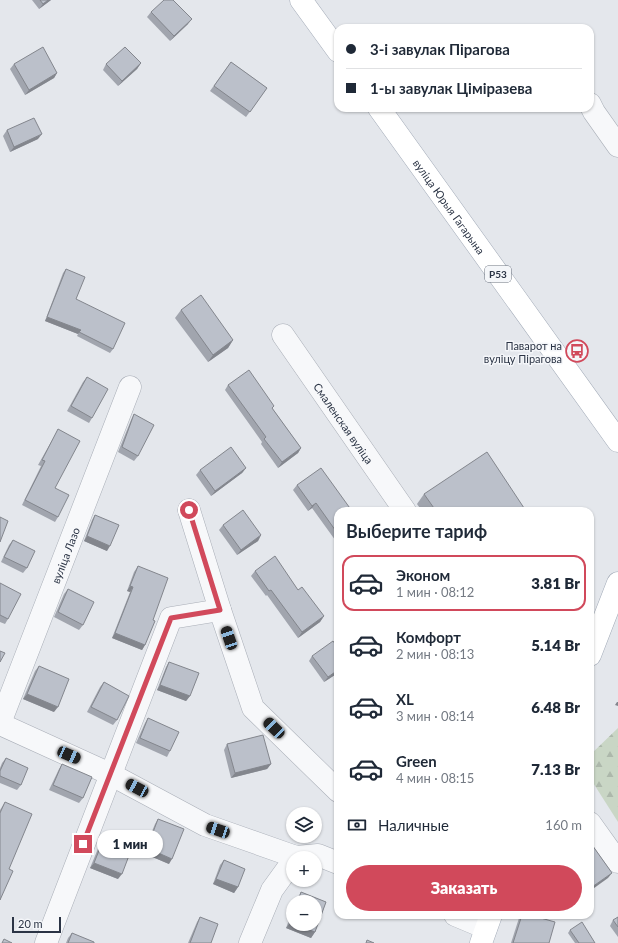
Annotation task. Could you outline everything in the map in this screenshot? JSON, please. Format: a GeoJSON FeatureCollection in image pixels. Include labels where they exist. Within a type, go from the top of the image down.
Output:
{"type":"FeatureCollection","features":[{"type":"Feature","properties":{"kind":"main road"},"geometry":{"type":"LineString","coordinates":[[301,0],[334,45]]}},
{"type":"Feature","properties":{"kind":"main road","name":"вуліца Юрыя Гагарына"},"geometry":{"type":"LineString","coordinates":[[382,112],[618,440]]}},
{"type":"Feature","properties":{"kind":"main road"},"geometry":{"type":"LineString","coordinates":[[594,645],[618,583]]}},
{"type":"Feature","properties":{"kind":"street"},"geometry":{"type":"LineString","coordinates":[[594,112],[618,146]]}},
{"type":"Feature","properties":{"kind":"street","name":"Смаленская вуліца"},"geometry":{"type":"LineString","coordinates":[[283,335],[402,507]]}},
{"type":"Feature","properties":{"kind":"street","name":"вуліца Лазо"},"geometry":{"type":"LineString","coordinates":[[0,723],[130,387]]}},
{"type":"Feature","properties":{"kind":"street"},"geometry":{"type":"LineString","coordinates":[[189,510],[220,610],[253,708],[334,787]]}},
{"type":"Feature","properties":{"kind":"street"},"geometry":{"type":"LineString","coordinates":[[46,943],[171,618],[220,610]]}},
{"type":"Feature","properties":{"kind":"street"},"geometry":{"type":"LineString","coordinates":[[0,723],[110,774],[205,826],[286,855]]}},
{"type":"Feature","properties":{"kind":"street"},"geometry":{"type":"LineString","coordinates":[[594,829],[618,862]]}},
{"type":"Feature","properties":{"kind":"street"},"geometry":{"type":"LineString","coordinates":[[322,857],[334,861]]}},
{"type":"Feature","properties":{"kind":"street"},"geometry":{"type":"LineString","coordinates":[[250,943],[272,890],[286,871]]}},
{"type":"Feature","properties":{"kind":"street"},"geometry":{"type":"LineString","coordinates":[[464,919],[486,929]]}},
{"type":"Feature","properties":{"kind":"green space"},"geometry":{"type":"Polygon","coordinates":[[[618,728],[618,822],[594,784],[594,751],[618,728]]]}},
{"type":"Feature","properties":{"kind":"building"},"geometry":{"type":"Polygon","coordinates":[[[40,0],[48,0],[43,4],[40,0]]]}},
{"type":"Feature","properties":{"kind":"building"},"geometry":{"type":"Polygon","coordinates":[[[164,0],[173,0],[192,19],[174,36],[151,12],[164,0]]]}},
{"type":"Feature","properties":{"kind":"building"},"geometry":{"type":"Polygon","coordinates":[[[43,47],[57,73],[29,90],[14,64],[43,47]]]}},
{"type":"Feature","properties":{"kind":"building"},"geometry":{"type":"Polygon","coordinates":[[[125,47],[141,63],[122,81],[106,64],[125,47]]]}},
{"type":"Feature","properties":{"kind":"building"},"geometry":{"type":"Polygon","coordinates":[[[231,62],[267,88],[250,112],[214,86],[231,62]]]}},
{"type":"Feature","properties":{"kind":"building"},"geometry":{"type":"Polygon","coordinates":[[[34,118],[42,134],[14,147],[7,130],[34,118]]]}},
{"type":"Feature","properties":{"kind":"building"},"geometry":{"type":"Polygon","coordinates":[[[66,269],[85,277],[76,299],[125,323],[113,349],[79,332],[81,330],[47,317],[66,269]]]}},
{"type":"Feature","properties":{"kind":"building"},"geometry":{"type":"Polygon","coordinates":[[[201,295],[233,340],[213,355],[181,310],[201,295]]]}},
{"type":"Feature","properties":{"kind":"building"},"geometry":{"type":"Polygon","coordinates":[[[249,370],[274,406],[272,408],[301,448],[282,462],[264,439],[266,437],[228,385],[249,370]]]}},
{"type":"Feature","properties":{"kind":"building"},"geometry":{"type":"Polygon","coordinates":[[[87,377],[108,389],[92,418],[71,406],[87,377]]]}},
{"type":"Feature","properties":{"kind":"building"},"geometry":{"type":"Polygon","coordinates":[[[134,414],[154,425],[138,456],[122,447],[134,414]]]}},
{"type":"Feature","properties":{"kind":"building"},"geometry":{"type":"Polygon","coordinates":[[[58,429],[80,441],[55,488],[69,495],[58,517],[25,500],[45,461],[42,460],[58,429]]]}},
{"type":"Feature","properties":{"kind":"building"},"geometry":{"type":"Polygon","coordinates":[[[231,447],[246,468],[215,491],[200,470],[231,447]]]}},
{"type":"Feature","properties":{"kind":"building"},"geometry":{"type":"Polygon","coordinates":[[[487,452],[523,507],[433,507],[424,494],[487,452]]]}},
{"type":"Feature","properties":{"kind":"building"},"geometry":{"type":"Polygon","coordinates":[[[321,468],[349,507],[334,507],[334,528],[316,503],[312,506],[297,485],[321,468]]]}},
{"type":"Feature","properties":{"kind":"building"},"geometry":{"type":"Polygon","coordinates":[[[243,510],[261,535],[241,550],[223,525],[243,510]]]}},
{"type":"Feature","properties":{"kind":"building"},"geometry":{"type":"Polygon","coordinates":[[[95,515],[119,525],[110,546],[87,536],[95,515]]]}},
{"type":"Feature","properties":{"kind":"building"},"geometry":{"type":"Polygon","coordinates":[[[0,517],[8,521],[0,542],[0,517]]]}},
{"type":"Feature","properties":{"kind":"building"},"geometry":{"type":"Polygon","coordinates":[[[13,540],[35,551],[27,568],[4,557],[13,540]]]}},
{"type":"Feature","properties":{"kind":"building"},"geometry":{"type":"Polygon","coordinates":[[[275,556],[298,590],[302,587],[324,616],[302,632],[255,571],[275,556]]]}},
{"type":"Feature","properties":{"kind":"building"},"geometry":{"type":"Polygon","coordinates":[[[138,566],[168,578],[153,620],[155,621],[145,645],[115,633],[133,587],[130,586],[138,566]]]}},
{"type":"Feature","properties":{"kind":"building"},"geometry":{"type":"Polygon","coordinates":[[[0,583],[21,594],[8,619],[0,615],[0,583]]]}},
{"type":"Feature","properties":{"kind":"building"},"geometry":{"type":"Polygon","coordinates":[[[68,589],[94,602],[83,625],[58,612],[68,589]]]}},
{"type":"Feature","properties":{"kind":"building"},"geometry":{"type":"Polygon","coordinates":[[[333,641],[334,673],[328,677],[312,656],[333,641]]]}},
{"type":"Feature","properties":{"kind":"building"},"geometry":{"type":"Polygon","coordinates":[[[0,651],[5,653],[0,662],[0,651]]]}},
{"type":"Feature","properties":{"kind":"building"},"geometry":{"type":"Polygon","coordinates":[[[169,662],[199,673],[190,696],[160,685],[169,662]]]}},
{"type":"Feature","properties":{"kind":"building"},"geometry":{"type":"Polygon","coordinates":[[[39,666],[69,679],[58,707],[27,694],[39,666]]]}},
{"type":"Feature","properties":{"kind":"building"},"geometry":{"type":"Polygon","coordinates":[[[104,682],[129,696],[117,720],[91,707],[104,682]]]}},
{"type":"Feature","properties":{"kind":"building"},"geometry":{"type":"Polygon","coordinates":[[[148,718],[179,732],[170,751],[140,738],[148,718]]]}},
{"type":"Feature","properties":{"kind":"building"},"geometry":{"type":"Polygon","coordinates":[[[263,735],[271,764],[235,773],[227,744],[263,735]]]}},
{"type":"Feature","properties":{"kind":"building"},"geometry":{"type":"Polygon","coordinates":[[[6,758],[28,768],[21,785],[0,776],[0,771],[6,758]]]}},
{"type":"Feature","properties":{"kind":"building"},"geometry":{"type":"Polygon","coordinates":[[[62,764],[92,777],[83,798],[53,785],[62,764]]]}},
{"type":"Feature","properties":{"kind":"building"},"geometry":{"type":"Polygon","coordinates":[[[5,802],[32,814],[9,869],[13,871],[0,900],[0,813],[5,802]]]}},
{"type":"Feature","properties":{"kind":"building"},"geometry":{"type":"Polygon","coordinates":[[[158,819],[184,829],[172,859],[147,848],[158,819]]]}},
{"type":"Feature","properties":{"kind":"building"},"geometry":{"type":"Polygon","coordinates":[[[106,833],[133,845],[122,874],[94,863],[106,833]]]}},
{"type":"Feature","properties":{"kind":"building"},"geometry":{"type":"Polygon","coordinates":[[[594,848],[612,873],[594,886],[594,848]]]}},
{"type":"Feature","properties":{"kind":"building"},"geometry":{"type":"Polygon","coordinates":[[[224,860],[245,869],[238,887],[216,879],[224,860]]]}},
{"type":"Feature","properties":{"kind":"building"},"geometry":{"type":"Polygon","coordinates":[[[301,892],[308,895],[300,895],[301,892]]]}},
{"type":"Feature","properties":{"kind":"building"},"geometry":{"type":"Polygon","coordinates":[[[322,900],[326,902],[322,913],[322,900]]]}},
{"type":"Feature","properties":{"kind":"building"},"geometry":{"type":"Polygon","coordinates":[[[200,917],[218,924],[211,943],[190,943],[200,917]]]}},
{"type":"Feature","properties":{"kind":"building"},"geometry":{"type":"Polygon","coordinates":[[[618,917],[618,927],[613,920],[618,917]]]}},
{"type":"Feature","properties":{"kind":"building"},"geometry":{"type":"Polygon","coordinates":[[[521,919],[544,919],[555,922],[549,943],[513,943],[521,919]]]}},
{"type":"Feature","properties":{"kind":"building"},"geometry":{"type":"Polygon","coordinates":[[[582,922],[595,943],[579,943],[570,930],[582,922]]]}},
{"type":"Feature","properties":{"kind":"building"},"geometry":{"type":"Polygon","coordinates":[[[72,933],[94,942],[94,943],[68,943],[72,933]]]}},
{"type":"Feature","properties":{"kind":"building"},"geometry":{"type":"Polygon","coordinates":[[[4,939],[12,943],[2,943],[4,939]]]}},
{"type":"Feature","properties":{"kind":"building"},"geometry":{"type":"Polygon","coordinates":[[[367,940],[374,943],[366,943],[367,940]]]}},
{"type":"Feature","properties":{"kind":"place","name":"Паварот на вуліцу Пірагова"},"geometry":{"type":"Point","coordinates":[577,351]}},
{"type":"Feature","properties":{"kind":"route"},"geometry":{"type":"LineString","coordinates":[[83,844],[171,618],[220,610],[189,510]]}}]}
